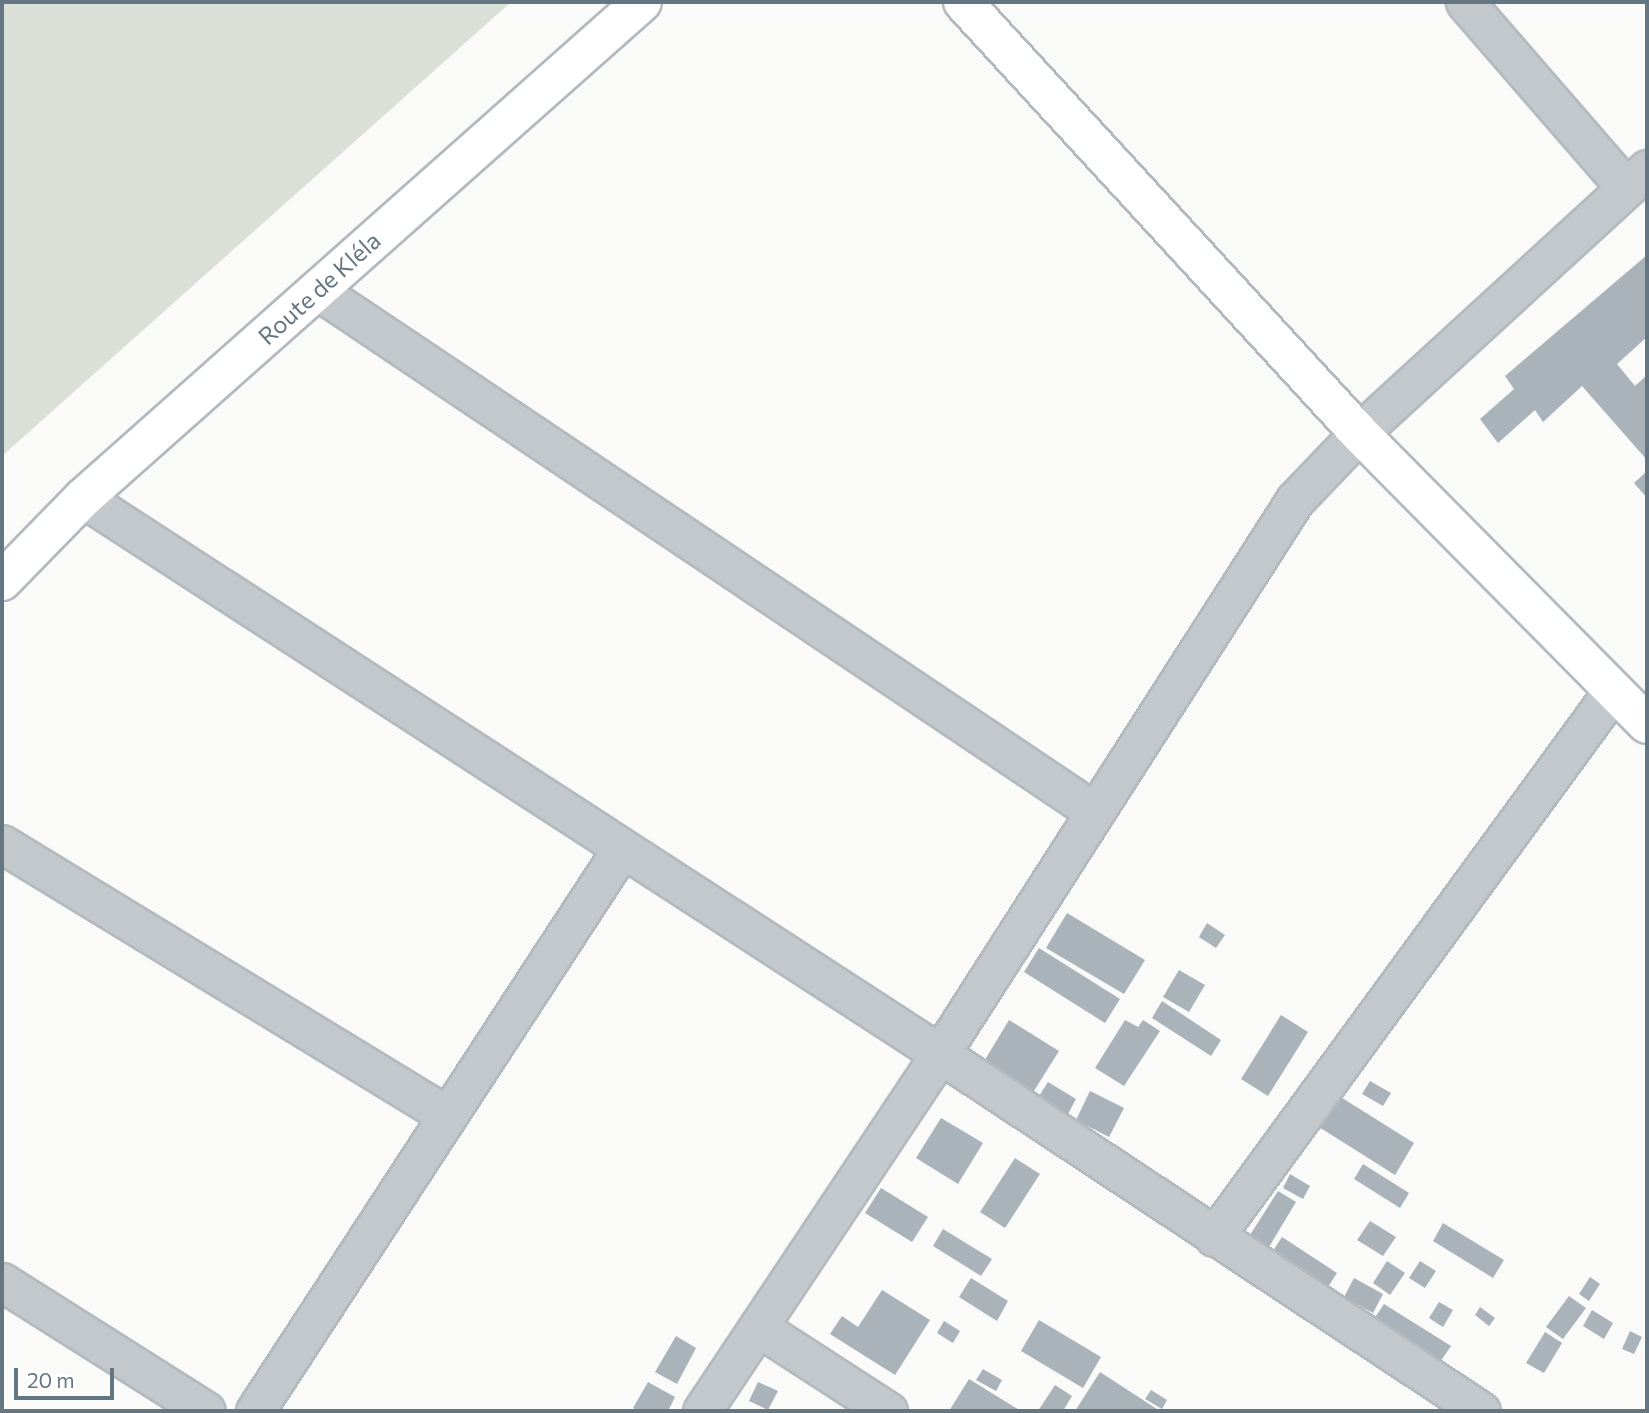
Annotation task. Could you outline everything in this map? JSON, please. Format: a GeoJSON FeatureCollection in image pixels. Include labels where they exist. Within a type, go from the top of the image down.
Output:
{"type":"FeatureCollection","features":[{"type":"Feature","properties":{"kind":"street","name":"Route de Kléla"},"geometry":{"type":"LineString","coordinates":[[2,581],[83,498],[642,2]]}},
{"type":"Feature","properties":{"kind":"street"},"geometry":{"type":"LineString","coordinates":[[963,2],[1359,433],[1647,724]]}},
{"type":"Feature","properties":{"kind":"street"},"geometry":{"type":"LineString","coordinates":[[702,1411],[940,1054],[1295,500],[1359,433],[1637,179],[1465,2]]}},
{"type":"Feature","properties":{"kind":"street"},"geometry":{"type":"LineString","coordinates":[[317,290],[1095,812]]}},
{"type":"Feature","properties":{"kind":"street"},"geometry":{"type":"LineString","coordinates":[[83,498],[621,850],[940,1054],[1481,1411]]}},
{"type":"Feature","properties":{"kind":"street"},"geometry":{"type":"LineString","coordinates":[[1214,1237],[1613,691]]}},
{"type":"Feature","properties":{"kind":"street"},"geometry":{"type":"LineString","coordinates":[[2,844],[448,1116]]}},
{"type":"Feature","properties":{"kind":"street"},"geometry":{"type":"LineString","coordinates":[[255,1411],[621,850]]}},
{"type":"Feature","properties":{"kind":"street"},"geometry":{"type":"LineString","coordinates":[[2,1282],[206,1411]]}},
{"type":"Feature","properties":{"kind":"street"},"geometry":{"type":"LineString","coordinates":[[758,1327],[888,1411]]}},
{"type":"Feature","properties":{"kind":"shaded area"},"geometry":{"type":"Polygon","coordinates":[[[2,2],[511,2],[2,456],[2,2]]]}},
{"type":"Feature","properties":{"kind":"building"},"geometry":{"type":"Polygon","coordinates":[[[1647,255],[1647,337],[1617,364],[1635,386],[1647,375],[1647,460],[1582,386],[1543,422],[1535,410],[1498,443],[1480,419],[1514,389],[1505,376],[1647,255]]]}},
{"type":"Feature","properties":{"kind":"building"},"geometry":{"type":"Polygon","coordinates":[[[1647,471],[1647,498],[1634,483],[1647,471]]]}},
{"type":"Feature","properties":{"kind":"building"},"geometry":{"type":"Polygon","coordinates":[[[1067,913],[1145,960],[1124,994],[1046,948],[1067,913]]]}},
{"type":"Feature","properties":{"kind":"building"},"geometry":{"type":"Polygon","coordinates":[[[1207,923],[1225,935],[1216,948],[1199,937],[1207,923]]]}},
{"type":"Feature","properties":{"kind":"building"},"geometry":{"type":"Polygon","coordinates":[[[1039,948],[1120,999],[1105,1023],[1024,972],[1039,948]]]}},
{"type":"Feature","properties":{"kind":"building"},"geometry":{"type":"Polygon","coordinates":[[[1179,970],[1205,985],[1189,1012],[1163,997],[1179,970]]]}},
{"type":"Feature","properties":{"kind":"building"},"geometry":{"type":"Polygon","coordinates":[[[1162,1001],[1221,1040],[1211,1056],[1152,1018],[1162,1001]]]}},
{"type":"Feature","properties":{"kind":"building"},"geometry":{"type":"Polygon","coordinates":[[[1281,1015],[1308,1032],[1268,1096],[1241,1079],[1281,1015]]]}},
{"type":"Feature","properties":{"kind":"building"},"geometry":{"type":"Polygon","coordinates":[[[1009,1020],[1059,1051],[1032,1094],[983,1063],[1009,1020]]]}},
{"type":"Feature","properties":{"kind":"building"},"geometry":{"type":"Polygon","coordinates":[[[1125,1020],[1138,1027],[1143,1020],[1160,1031],[1124,1086],[1095,1068],[1125,1020]]]}},
{"type":"Feature","properties":{"kind":"building"},"geometry":{"type":"Polygon","coordinates":[[[1370,1081],[1391,1093],[1383,1106],[1362,1094],[1370,1081]]]}},
{"type":"Feature","properties":{"kind":"building"},"geometry":{"type":"Polygon","coordinates":[[[1048,1082],[1076,1099],[1068,1114],[1039,1096],[1048,1082]]]}},
{"type":"Feature","properties":{"kind":"building"},"geometry":{"type":"Polygon","coordinates":[[[1090,1091],[1124,1108],[1109,1137],[1076,1120],[1090,1091]]]}},
{"type":"Feature","properties":{"kind":"building"},"geometry":{"type":"Polygon","coordinates":[[[1339,1096],[1414,1143],[1395,1175],[1319,1127],[1339,1096]]]}},
{"type":"Feature","properties":{"kind":"building"},"geometry":{"type":"Polygon","coordinates":[[[941,1118],[983,1143],[958,1184],[916,1158],[941,1118]]]}},
{"type":"Feature","properties":{"kind":"building"},"geometry":{"type":"Polygon","coordinates":[[[1015,1158],[1040,1174],[1005,1228],[980,1212],[1015,1158]]]}},
{"type":"Feature","properties":{"kind":"building"},"geometry":{"type":"Polygon","coordinates":[[[1363,1164],[1409,1193],[1400,1208],[1354,1179],[1363,1164]]]}},
{"type":"Feature","properties":{"kind":"building"},"geometry":{"type":"Polygon","coordinates":[[[1290,1174],[1310,1186],[1303,1199],[1283,1188],[1290,1174]]]}},
{"type":"Feature","properties":{"kind":"building"},"geometry":{"type":"Polygon","coordinates":[[[881,1188],[928,1217],[912,1242],[865,1213],[881,1188]]]}},
{"type":"Feature","properties":{"kind":"building"},"geometry":{"type":"Polygon","coordinates":[[[1278,1191],[1296,1202],[1269,1247],[1250,1235],[1278,1191]]]}},
{"type":"Feature","properties":{"kind":"building"},"geometry":{"type":"Polygon","coordinates":[[[1370,1221],[1396,1237],[1383,1256],[1357,1240],[1370,1221]]]}},
{"type":"Feature","properties":{"kind":"building"},"geometry":{"type":"Polygon","coordinates":[[[1443,1223],[1504,1260],[1493,1278],[1433,1241],[1443,1223]]]}},
{"type":"Feature","properties":{"kind":"building"},"geometry":{"type":"Polygon","coordinates":[[[943,1229],[992,1259],[981,1276],[933,1246],[943,1229]]]}},
{"type":"Feature","properties":{"kind":"building"},"geometry":{"type":"Polygon","coordinates":[[[1282,1237],[1337,1273],[1324,1293],[1269,1257],[1282,1237]]]}},
{"type":"Feature","properties":{"kind":"building"},"geometry":{"type":"Polygon","coordinates":[[[1387,1261],[1405,1273],[1390,1295],[1373,1283],[1387,1261]]]}},
{"type":"Feature","properties":{"kind":"building"},"geometry":{"type":"Polygon","coordinates":[[[1420,1261],[1436,1271],[1425,1288],[1409,1278],[1420,1261]]]}},
{"type":"Feature","properties":{"kind":"building"},"geometry":{"type":"Polygon","coordinates":[[[1590,1277],[1600,1284],[1589,1301],[1579,1294],[1590,1277]]]}},
{"type":"Feature","properties":{"kind":"building"},"geometry":{"type":"Polygon","coordinates":[[[971,1278],[1008,1301],[997,1321],[959,1297],[971,1278]]]}},
{"type":"Feature","properties":{"kind":"building"},"geometry":{"type":"Polygon","coordinates":[[[1354,1278],[1383,1294],[1373,1313],[1344,1297],[1354,1278]]]}},
{"type":"Feature","properties":{"kind":"building"},"geometry":{"type":"Polygon","coordinates":[[[882,1290],[930,1320],[895,1375],[830,1334],[842,1316],[858,1327],[882,1290]]]}},
{"type":"Feature","properties":{"kind":"building"},"geometry":{"type":"Polygon","coordinates":[[[1569,1296],[1586,1308],[1563,1339],[1546,1327],[1569,1296]]]}},
{"type":"Feature","properties":{"kind":"building"},"geometry":{"type":"Polygon","coordinates":[[[1439,1302],[1453,1310],[1443,1327],[1429,1318],[1439,1302]]]}},
{"type":"Feature","properties":{"kind":"building"},"geometry":{"type":"Polygon","coordinates":[[[1384,1304],[1451,1346],[1440,1362],[1374,1319],[1384,1304]]]}},
{"type":"Feature","properties":{"kind":"building"},"geometry":{"type":"Polygon","coordinates":[[[1480,1307],[1495,1318],[1489,1326],[1475,1315],[1480,1307]]]}},
{"type":"Feature","properties":{"kind":"building"},"geometry":{"type":"Polygon","coordinates":[[[1592,1310],[1613,1323],[1604,1339],[1583,1326],[1592,1310]]]}},
{"type":"Feature","properties":{"kind":"building"},"geometry":{"type":"Polygon","coordinates":[[[1039,1320],[1101,1357],[1083,1388],[1021,1351],[1039,1320]]]}},
{"type":"Feature","properties":{"kind":"building"},"geometry":{"type":"Polygon","coordinates":[[[944,1321],[960,1331],[953,1343],[937,1333],[944,1321]]]}},
{"type":"Feature","properties":{"kind":"building"},"geometry":{"type":"Polygon","coordinates":[[[1630,1331],[1642,1337],[1634,1354],[1622,1349],[1630,1331]]]}},
{"type":"Feature","properties":{"kind":"building"},"geometry":{"type":"Polygon","coordinates":[[[1545,1332],[1562,1343],[1544,1373],[1526,1363],[1545,1332]]]}},
{"type":"Feature","properties":{"kind":"building"},"geometry":{"type":"Polygon","coordinates":[[[676,1336],[696,1348],[677,1384],[655,1372],[676,1336]]]}},
{"type":"Feature","properties":{"kind":"building"},"geometry":{"type":"Polygon","coordinates":[[[983,1369],[1002,1380],[996,1391],[976,1380],[983,1369]]]}},
{"type":"Feature","properties":{"kind":"building"},"geometry":{"type":"Polygon","coordinates":[[[1100,1372],[1160,1411],[1075,1411],[1100,1372]]]}},
{"type":"Feature","properties":{"kind":"building"},"geometry":{"type":"Polygon","coordinates":[[[969,1379],[1021,1411],[949,1411],[969,1379]]]}},
{"type":"Feature","properties":{"kind":"building"},"geometry":{"type":"Polygon","coordinates":[[[648,1382],[675,1397],[668,1411],[639,1411],[633,1408],[648,1382]]]}},
{"type":"Feature","properties":{"kind":"building"},"geometry":{"type":"Polygon","coordinates":[[[758,1382],[778,1391],[768,1410],[749,1401],[758,1382]]]}},
{"type":"Feature","properties":{"kind":"building"},"geometry":{"type":"Polygon","coordinates":[[[1055,1385],[1072,1396],[1063,1411],[1038,1411],[1055,1385]]]}},
{"type":"Feature","properties":{"kind":"building"},"geometry":{"type":"Polygon","coordinates":[[[1151,1390],[1167,1400],[1162,1409],[1145,1399],[1151,1390]]]}}]}
